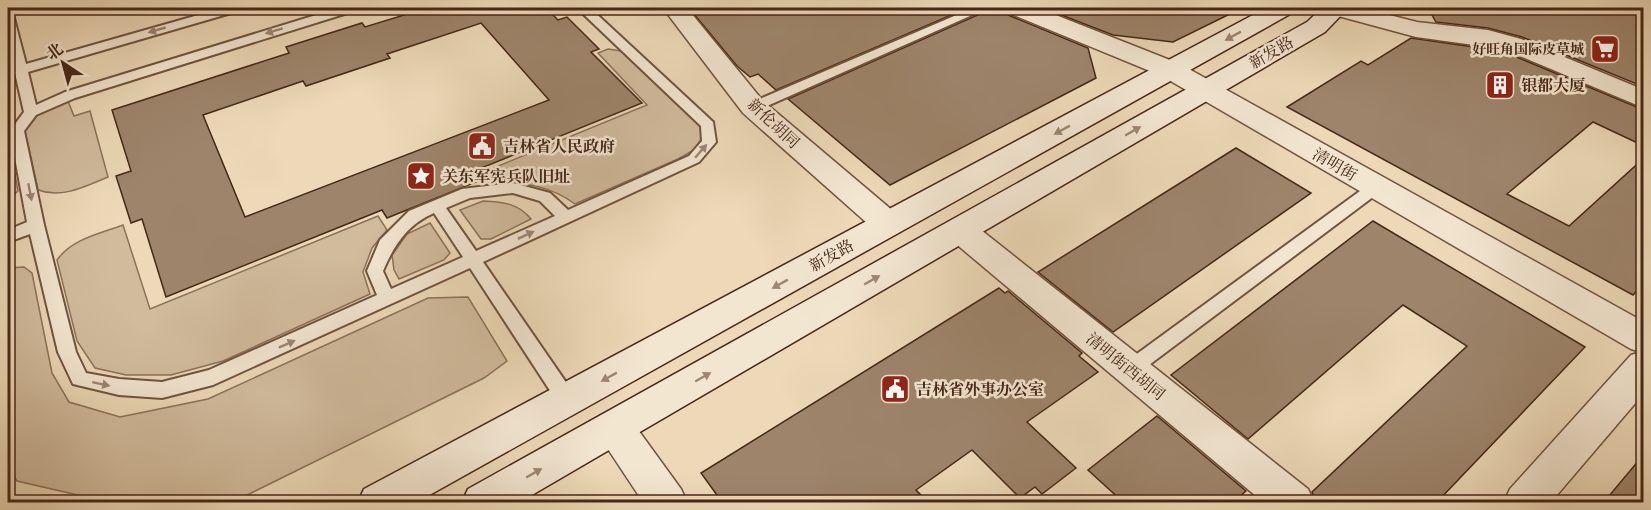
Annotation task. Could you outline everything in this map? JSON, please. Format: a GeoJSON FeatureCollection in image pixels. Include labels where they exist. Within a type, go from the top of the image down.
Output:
{"type":"FeatureCollection","features":[{"type":"Feature","properties":{"kind":"main road","name":"新伦胡同"},"geometry":{"type":"LineString","coordinates":[[675,8],[753,107],[888,224]]}},
{"type":"Feature","properties":{"kind":"main road","name":"清明街"},"geometry":{"type":"LineString","coordinates":[[1018,8],[1171,70],[1644,339]]}},
{"type":"Feature","properties":{"kind":"main road","name":"新发路"},"geometry":{"type":"LineString","coordinates":[[379,502],[1283,8]]}},
{"type":"Feature","properties":{"kind":"main road","name":"新发路"},"geometry":{"type":"LineString","coordinates":[[483,502],[1316,27],[1336,8]]}},
{"type":"Feature","properties":{"kind":"main road"},"geometry":{"type":"LineString","coordinates":[[1336,8],[1416,29],[1488,38],[1512,44],[1644,100]]}},
{"type":"Feature","properties":{"kind":"main road","name":"清明街西胡同"},"geometry":{"type":"LineString","coordinates":[[960,230],[1293,502]]}},
{"type":"Feature","properties":{"kind":"main road"},"geometry":{"type":"LineString","coordinates":[[1525,502],[1644,366]]}},
{"type":"Feature","properties":{"kind":"main road"},"geometry":{"type":"LineString","coordinates":[[614,428],[666,502]]}},
{"type":"Feature","properties":{"kind":"lane"},"geometry":{"type":"LineString","coordinates":[[21,70],[234,8]]}},
{"type":"Feature","properties":{"kind":"lane"},"geometry":{"type":"LineString","coordinates":[[350,8],[70,95],[31,112],[17,131],[36,225],[67,352],[80,379],[119,387],[162,390],[213,377],[694,159],[709,142],[708,125],[583,8]]}},
{"type":"Feature","properties":{"kind":"lane"},"geometry":{"type":"LineString","coordinates":[[753,107],[982,8]]}},
{"type":"Feature","properties":{"kind":"lane"},"geometry":{"type":"LineString","coordinates":[[8,18],[31,112]]}},
{"type":"Feature","properties":{"kind":"lane"},"geometry":{"type":"LineString","coordinates":[[1130,369],[1376,187]]}},
{"type":"Feature","properties":{"kind":"lane"},"geometry":{"type":"LineString","coordinates":[[387,299],[375,271],[386,244],[415,215],[467,193],[513,188],[545,197],[566,217]]}},
{"type":"Feature","properties":{"kind":"lane"},"geometry":{"type":"LineString","coordinates":[[437,206],[567,400]]}},
{"type":"Feature","properties":{"kind":"lane"},"geometry":{"type":"LineString","coordinates":[[8,236],[36,225]]}},
{"type":"Feature","properties":{"kind":"shaded area"},"geometry":{"type":"Polygon","coordinates":[[[608,49],[621,51],[700,126],[702,138],[694,150],[575,204],[540,187],[501,183],[491,169],[647,105],[598,53],[608,49]]]}},
{"type":"Feature","properties":{"kind":"shaded area"},"geometry":{"type":"Polygon","coordinates":[[[68,101],[74,116],[90,111],[108,177],[65,192],[38,190],[25,131],[40,112],[68,101]]]}},
{"type":"Feature","properties":{"kind":"shaded area"},"geometry":{"type":"Polygon","coordinates":[[[8,136],[18,191],[8,200],[8,136]]]}},
{"type":"Feature","properties":{"kind":"shaded area"},"geometry":{"type":"Polygon","coordinates":[[[483,201],[510,204],[531,219],[491,239],[481,239],[460,210],[483,201]]]}},
{"type":"Feature","properties":{"kind":"shaded area"},"geometry":{"type":"Polygon","coordinates":[[[378,216],[387,230],[372,248],[363,272],[370,294],[223,361],[171,375],[126,375],[95,368],[77,341],[57,260],[70,247],[87,238],[123,225],[150,309],[378,216]]]}},
{"type":"Feature","properties":{"kind":"shaded area"},"geometry":{"type":"Polygon","coordinates":[[[430,223],[450,253],[444,260],[399,279],[394,270],[392,255],[407,234],[430,223]]]}},
{"type":"Feature","properties":{"kind":"shaded area"},"geometry":{"type":"Polygon","coordinates":[[[24,267],[32,273],[52,373],[69,402],[120,417],[208,399],[428,298],[468,297],[507,361],[484,378],[233,502],[108,502],[17,481],[8,463],[8,268],[24,267]]]}},
{"type":"Feature","properties":{"kind":"building","name":"吉林省人民政府"},"geometry":{"type":"Polygon","coordinates":[[[427,8],[546,8],[558,20],[567,17],[599,49],[591,52],[642,103],[469,173],[476,182],[387,218],[382,210],[166,297],[142,219],[131,223],[116,176],[131,171],[112,110],[289,53],[286,47],[362,23],[365,27],[427,8]],[[481,23],[387,54],[390,58],[306,86],[303,81],[203,115],[245,217],[549,100],[481,23]]]}},
{"type":"Feature","properties":{"kind":"building"},"geometry":{"type":"Polygon","coordinates":[[[689,8],[968,8],[776,90],[758,74],[750,77],[737,66],[689,8]]]}},
{"type":"Feature","properties":{"kind":"building"},"geometry":{"type":"Polygon","coordinates":[[[990,8],[1004,8],[1008,15],[1088,48],[1096,78],[890,185],[788,99],[989,10],[990,8]]]}},
{"type":"Feature","properties":{"kind":"building"},"geometry":{"type":"Polygon","coordinates":[[[1043,8],[1242,8],[1173,42],[1113,35],[1043,8]]]}},
{"type":"Feature","properties":{"kind":"building","name":"好旺角国际皮草城"},"geometry":{"type":"Polygon","coordinates":[[[1428,8],[1644,8],[1644,87],[1522,37],[1488,28],[1436,22],[1428,8]]]}},
{"type":"Feature","properties":{"kind":"building"},"geometry":{"type":"Polygon","coordinates":[[[1411,38],[1502,51],[1644,110],[1644,146],[1593,122],[1507,194],[1569,226],[1644,158],[1644,283],[1633,295],[1287,107],[1361,61],[1368,65],[1411,38]]]}},
{"type":"Feature","properties":{"kind":"building"},"geometry":{"type":"Polygon","coordinates":[[[1236,148],[1311,193],[1113,332],[1038,272],[1236,148]]]}},
{"type":"Feature","properties":{"kind":"building"},"geometry":{"type":"Polygon","coordinates":[[[1373,221],[1585,347],[1437,502],[1316,502],[1312,492],[1467,346],[1403,305],[1248,439],[1171,375],[1373,221]]]}},
{"type":"Feature","properties":{"kind":"building"},"geometry":{"type":"Polygon","coordinates":[[[999,288],[1005,293],[1008,291],[1082,353],[1079,356],[1098,372],[1027,422],[1076,468],[1042,494],[1035,487],[1020,498],[972,450],[916,490],[928,502],[722,502],[701,473],[999,288]]]}},
{"type":"Feature","properties":{"kind":"building"},"geometry":{"type":"Polygon","coordinates":[[[1157,416],[1246,491],[1233,502],[1123,502],[1088,470],[1157,416]]]}},
{"type":"Feature","properties":{"kind":"building"},"geometry":{"type":"Polygon","coordinates":[[[1644,454],[1644,502],[1604,502],[1644,454]]]}},
{"type":"Feature","properties":{"kind":"place","name":"好旺角国际皮草城"},"geometry":{"type":"Point","coordinates":[1605,49]}},
{"type":"Feature","properties":{"kind":"place","name":"银都大厦"},"geometry":{"type":"Point","coordinates":[1500,85]}},
{"type":"Feature","properties":{"kind":"place","name":"吉林省人民政府"},"geometry":{"type":"Point","coordinates":[482,146]}},
{"type":"Feature","properties":{"kind":"place","name":"关东军宪兵队旧址"},"geometry":{"type":"Point","coordinates":[421,176]}},
{"type":"Feature","properties":{"kind":"place","name":"吉林省外事办公室"},"geometry":{"type":"Point","coordinates":[895,389]}}]}
